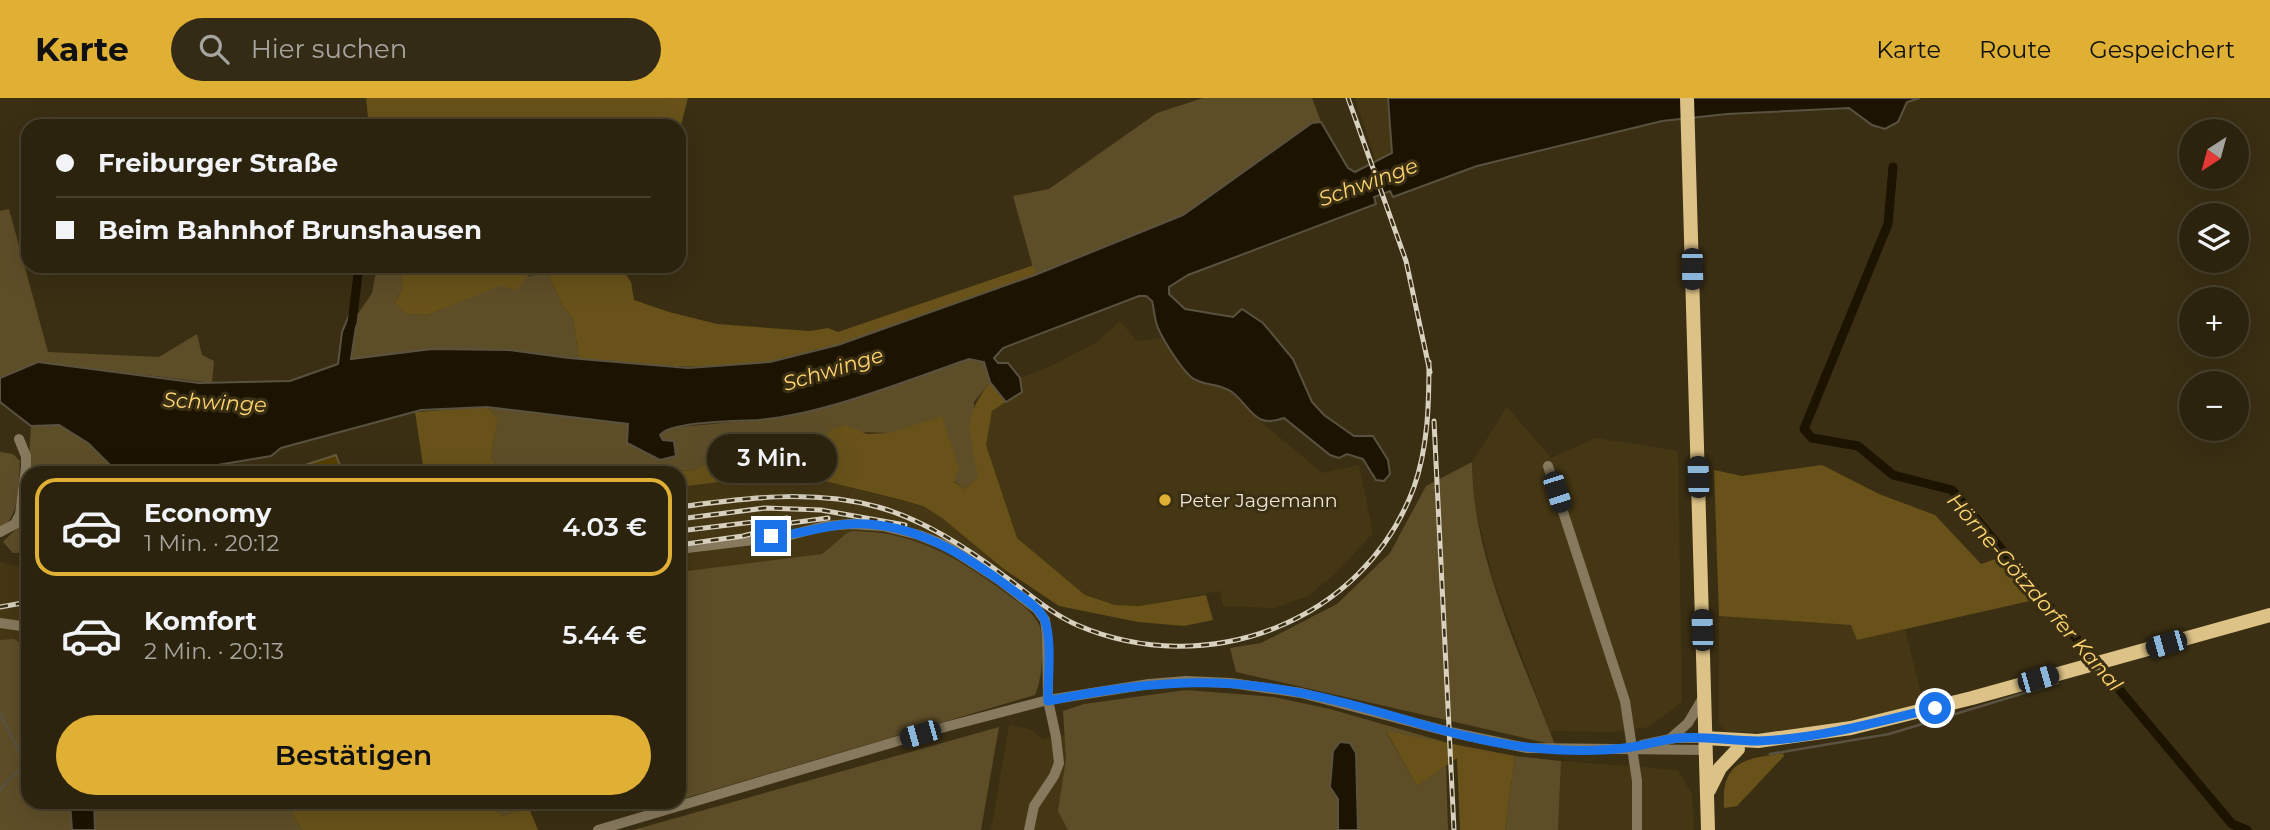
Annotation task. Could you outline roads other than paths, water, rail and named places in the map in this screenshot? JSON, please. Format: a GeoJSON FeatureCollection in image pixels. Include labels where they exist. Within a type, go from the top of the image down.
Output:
{"type":"FeatureCollection","features":[{"type":"Feature","properties":{"kind":"main road"},"geometry":{"type":"LineString","coordinates":[[1687,98],[1708,830]]}},
{"type":"Feature","properties":{"kind":"main road"},"geometry":{"type":"LineString","coordinates":[[1705,744],[1821,733],[1898,717],[2270,615]]}},
{"type":"Feature","properties":{"kind":"main road"},"geometry":{"type":"LineString","coordinates":[[1706,794],[1720,768],[1738,749],[1758,741]]}},
{"type":"Feature","properties":{"kind":"main road"},"geometry":{"type":"LineString","coordinates":[[1705,744],[1738,749]]}},
{"type":"Feature","properties":{"kind":"street"},"geometry":{"type":"LineString","coordinates":[[19,439],[26,456],[26,466]]}},
{"type":"Feature","properties":{"kind":"street"},"geometry":{"type":"LineString","coordinates":[[1548,466],[1625,701],[1637,781],[1637,830]]}},
{"type":"Feature","properties":{"kind":"street"},"geometry":{"type":"LineString","coordinates":[[0,533],[15,524],[21,506]]}},
{"type":"Feature","properties":{"kind":"street"},"geometry":{"type":"LineString","coordinates":[[686,548],[787,536],[825,526],[883,526],[919,535],[947,546],[998,579],[1037,609],[1045,620],[1048,701],[1059,763],[1054,776],[1034,806],[1029,830]]}},
{"type":"Feature","properties":{"kind":"street"},"geometry":{"type":"LineString","coordinates":[[0,623],[21,626]]}},
{"type":"Feature","properties":{"kind":"street"},"geometry":{"type":"LineString","coordinates":[[686,804],[945,727],[1048,701],[1149,684],[1186,681],[1231,683],[1301,692],[1450,732],[1517,746],[1563,750],[1705,744]]}},
{"type":"Feature","properties":{"kind":"street"},"geometry":{"type":"LineString","coordinates":[[1670,739],[1688,723],[1704,696]]}},
{"type":"Feature","properties":{"kind":"street"},"geometry":{"type":"LineString","coordinates":[[1633,747],[1670,739],[1705,744]]}},
{"type":"Feature","properties":{"kind":"street"},"geometry":{"type":"LineString","coordinates":[[598,830],[669,809]]}},
{"type":"Feature","properties":{"kind":"water","name":"Schwinge"},"geometry":{"type":"Polygon","coordinates":[[[1388,98],[1920,98],[1907,102],[1898,122],[1885,129],[1872,125],[1849,108],[1727,114],[1662,121],[1477,166],[1393,197],[1390,191],[1374,197],[1376,204],[1188,275],[1169,287],[1169,294],[1185,309],[1233,317],[1242,309],[1263,323],[1293,359],[1312,402],[1324,415],[1354,436],[1373,436],[1388,460],[1390,474],[1384,481],[1376,480],[1363,459],[1347,454],[1339,458],[1330,455],[1284,418],[1274,421],[1260,419],[1232,392],[1191,377],[1161,335],[1152,301],[1146,296],[1139,296],[1003,348],[994,358],[998,363],[1008,363],[1020,378],[1022,392],[1006,402],[990,382],[984,362],[969,359],[865,396],[810,411],[758,420],[691,424],[667,430],[660,435],[663,440],[674,441],[676,456],[660,460],[627,443],[628,424],[487,407],[421,410],[281,448],[271,456],[212,466],[111,466],[88,443],[59,425],[31,426],[0,402],[0,378],[38,362],[199,383],[290,381],[338,364],[342,332],[350,313],[358,314],[351,359],[432,349],[509,350],[688,368],[770,362],[838,345],[1035,275],[1183,215],[1312,123],[1321,122],[1348,168],[1355,172],[1392,153],[1388,98]]]}},
{"type":"Feature","properties":{"kind":"water"},"geometry":{"type":"Polygon","coordinates":[[[1340,742],[1350,743],[1356,753],[1358,830],[1338,830],[1338,799],[1330,787],[1333,751],[1340,742]]]}},
{"type":"Feature","properties":{"kind":"water"},"geometry":{"type":"Polygon","coordinates":[[[70,809],[94,809],[95,830],[72,830],[70,809]]]}},
{"type":"Feature","properties":{"kind":"waterway","name":"Hörne-Götzdorfer Kanal"},"geometry":{"type":"LineString","coordinates":[[1893,167],[1888,224],[1804,429],[1812,438],[1858,446],[1893,475],[1952,490],[2232,824],[2247,830]]}},
{"type":"Feature","properties":{"kind":"waterway"},"geometry":{"type":"LineString","coordinates":[[352,323],[358,273]]}},
{"type":"Feature","properties":{"kind":"waterway"},"geometry":{"type":"LineString","coordinates":[[1770,754],[1889,734],[2058,683]]}},
{"type":"Feature","properties":{"kind":"waterway"},"geometry":{"type":"LineString","coordinates":[[0,714],[21,755]]}},
{"type":"Feature","properties":{"kind":"waterway"},"geometry":{"type":"LineString","coordinates":[[0,790],[21,767]]}},
{"type":"Feature","properties":{"kind":"railway"},"geometry":{"type":"LineString","coordinates":[[1348,98],[1406,261],[1430,372]]}},
{"type":"Feature","properties":{"kind":"railway"},"geometry":{"type":"LineString","coordinates":[[686,506],[754,498],[803,497],[853,501],[878,507],[944,535],[1048,608],[1077,625],[1126,641],[1177,646],[1227,642],[1275,628],[1319,605],[1358,574],[1390,534],[1419,472],[1428,409],[1429,362]]}},
{"type":"Feature","properties":{"kind":"railway"},"geometry":{"type":"LineString","coordinates":[[1434,421],[1454,830]]}},
{"type":"Feature","properties":{"kind":"railway"},"geometry":{"type":"LineString","coordinates":[[686,518],[765,508],[821,510],[905,525]]}},
{"type":"Feature","properties":{"kind":"railway"},"geometry":{"type":"LineString","coordinates":[[686,530],[787,518]]}},
{"type":"Feature","properties":{"kind":"railway"},"geometry":{"type":"LineString","coordinates":[[776,525],[828,518]]}},
{"type":"Feature","properties":{"kind":"railway"},"geometry":{"type":"LineString","coordinates":[[686,544],[743,536],[786,525]]}},
{"type":"Feature","properties":{"kind":"railway"},"geometry":{"type":"LineString","coordinates":[[0,607],[21,603]]}},
{"type":"Feature","properties":{"kind":"place","name":"Peter Jagemann"},"geometry":{"type":"Point","coordinates":[1165,500]}}]}
